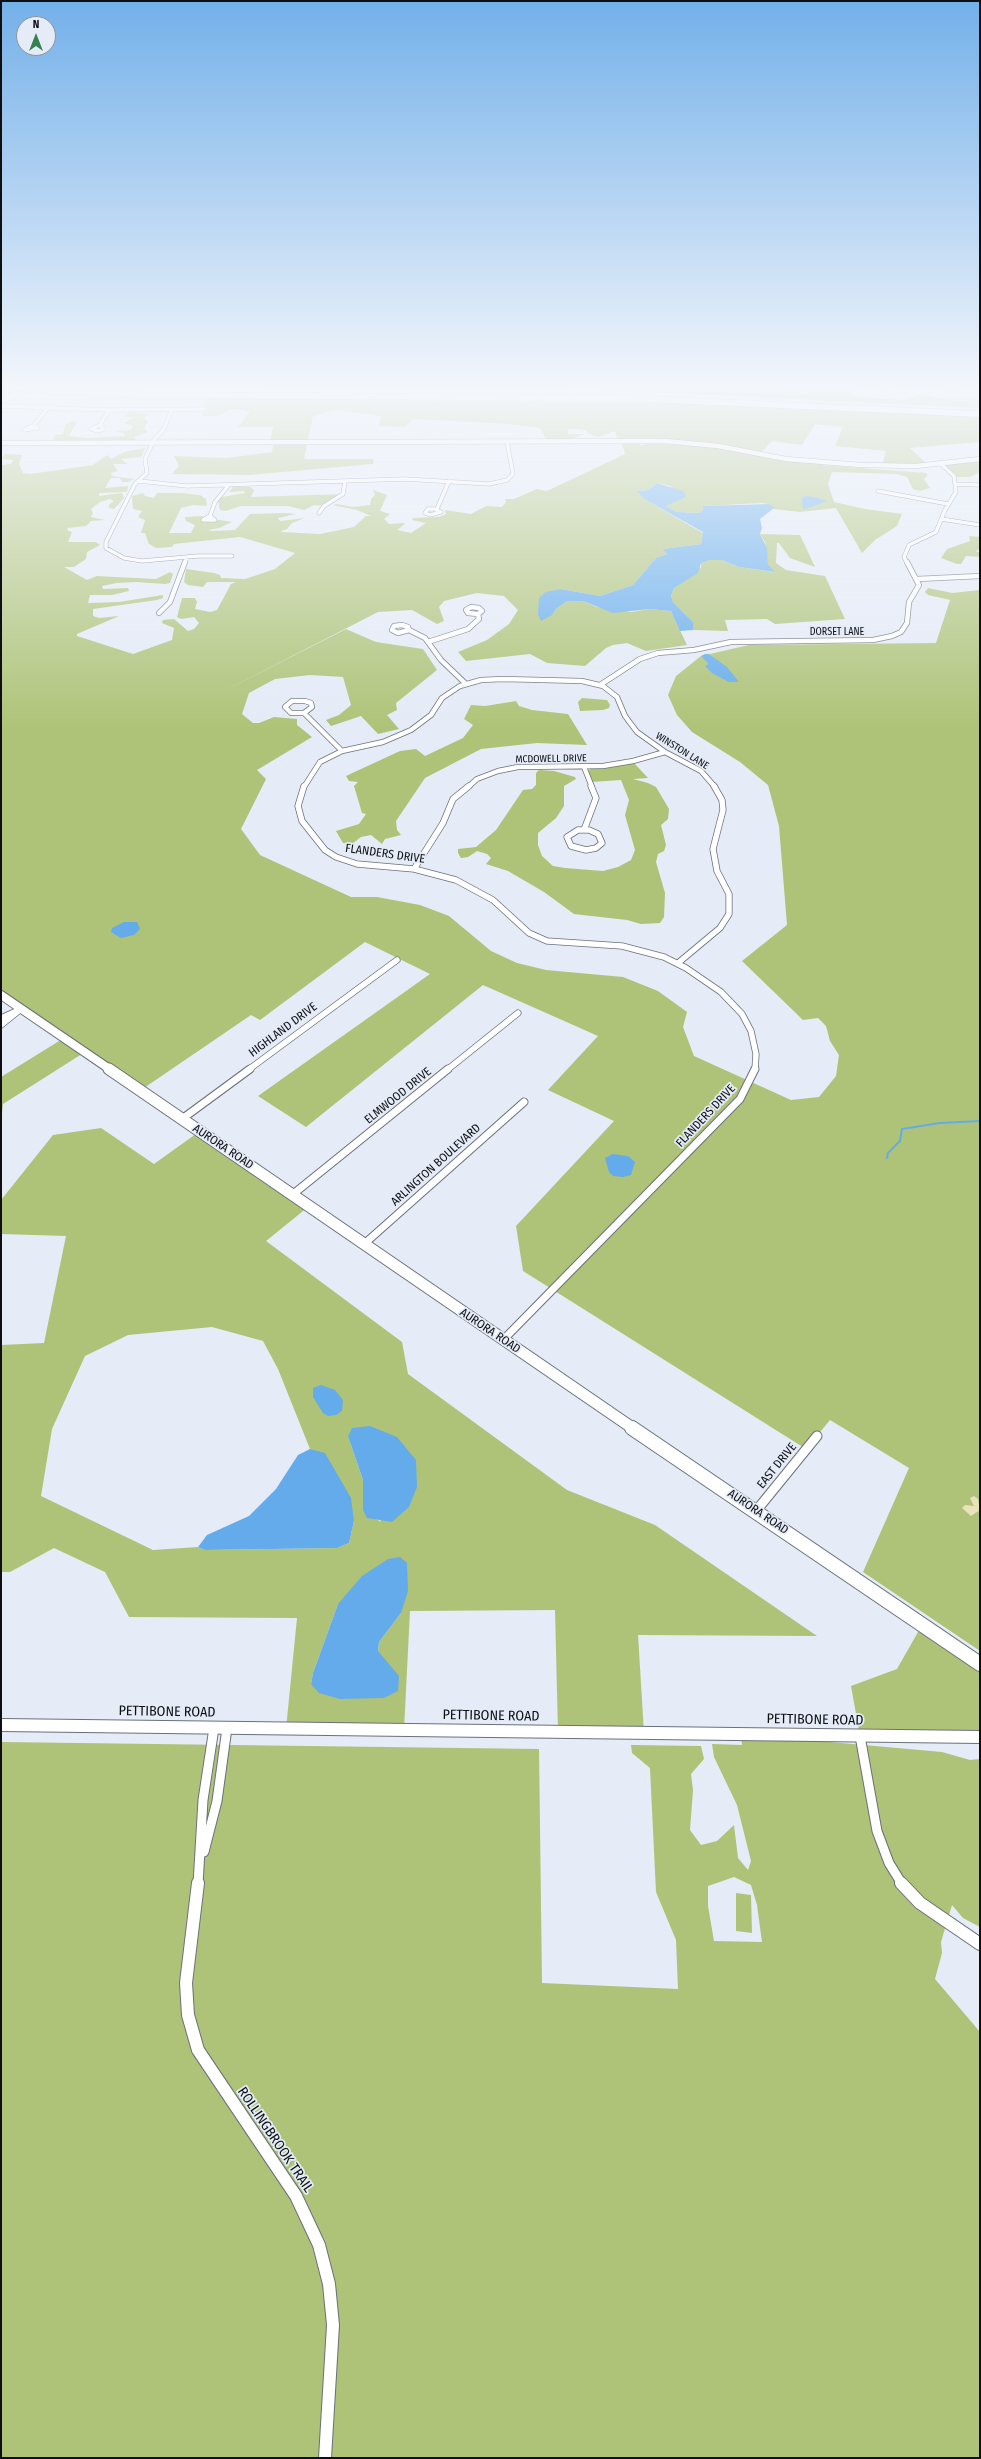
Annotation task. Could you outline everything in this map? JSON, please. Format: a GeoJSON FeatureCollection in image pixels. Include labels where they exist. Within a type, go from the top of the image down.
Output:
{"type":"FeatureCollection","features":[{"type":"Feature","properties":{"kind":"main road","name":"AURORA ROAD"},"geometry":{"type":"LineString","coordinates":[[1,995],[292,1195],[362,1246],[756,1511],[980,1664]]}},
{"type":"Feature","properties":{"kind":"street"},"geometry":{"type":"LineString","coordinates":[[127,501],[106,542],[106,548],[124,558],[136,561],[187,557],[232,556]]}},
{"type":"Feature","properties":{"kind":"street"},"geometry":{"type":"LineString","coordinates":[[210,516],[216,501]]}},
{"type":"Feature","properties":{"kind":"street"},"geometry":{"type":"LineString","coordinates":[[319,513],[324,506],[332,501]]}},
{"type":"Feature","properties":{"kind":"street"},"geometry":{"type":"LineString","coordinates":[[437,509],[441,501]]}},
{"type":"Feature","properties":{"kind":"street"},"geometry":{"type":"LineString","coordinates":[[931,501],[948,504]]}},
{"type":"Feature","properties":{"kind":"street"},"geometry":{"type":"LineString","coordinates":[[950,501],[938,529],[933,534],[909,545],[904,551],[904,557],[917,579],[967,578],[980,576]]}},
{"type":"Feature","properties":{"kind":"street"},"geometry":{"type":"LineString","coordinates":[[941,519],[980,525]]}},
{"type":"Feature","properties":{"kind":"street"},"geometry":{"type":"LineString","coordinates":[[159,613],[170,602],[187,557]]}},
{"type":"Feature","properties":{"kind":"street","name":"DORSET LANE"},"geometry":{"type":"LineString","coordinates":[[600,685],[640,659],[664,652],[694,650],[726,642],[867,641],[892,636],[906,626],[907,607],[919,588],[917,579]]}},
{"type":"Feature","properties":{"kind":"street"},"geometry":{"type":"LineString","coordinates":[[428,642],[454,635],[468,629],[479,619],[478,614]]}},
{"type":"Feature","properties":{"kind":"street"},"geometry":{"type":"LineString","coordinates":[[408,630],[420,634],[441,660],[466,684]]}},
{"type":"Feature","properties":{"kind":"street","name":"FLANDERS DRIVE"},"geometry":{"type":"LineString","coordinates":[[503,1340],[740,1099],[748,1086],[754,1069],[756,1054],[752,1036],[742,1014],[721,992],[678,963],[650,952],[622,946],[567,944],[547,940],[530,933],[501,906],[475,889],[445,876],[414,868],[357,864],[340,859],[325,850],[303,824],[299,812],[298,800],[311,772],[320,762],[342,751],[383,742],[407,732],[431,715],[445,695],[466,684],[503,679],[577,681],[600,685]]}},
{"type":"Feature","properties":{"kind":"street","name":"WINSTON LANE"},"geometry":{"type":"LineString","coordinates":[[600,685],[617,697],[625,716],[637,732],[665,752],[701,771],[720,795],[723,810],[715,835],[713,849],[717,870],[728,890],[730,902],[729,914],[724,923],[678,963]]}},
{"type":"Feature","properties":{"kind":"street"},"geometry":{"type":"LineString","coordinates":[[304,713],[312,707],[308,702],[292,701],[285,707],[291,713],[304,713],[342,751]]}},
{"type":"Feature","properties":{"kind":"street","name":"MCDOWELL DRIVE"},"geometry":{"type":"LineString","coordinates":[[414,868],[443,823],[453,799],[472,782],[498,771],[518,767],[584,767],[628,762],[665,752]]}},
{"type":"Feature","properties":{"kind":"street"},"geometry":{"type":"LineString","coordinates":[[584,767],[596,798],[594,808],[584,830],[570,834],[567,837],[568,843],[575,848],[586,850],[600,846],[602,840],[598,834],[584,830]]}},
{"type":"Feature","properties":{"kind":"street","name":"HIGHLAND DRIVE"},"geometry":{"type":"LineString","coordinates":[[182,1119],[397,960]]}},
{"type":"Feature","properties":{"kind":"street"},"geometry":{"type":"LineString","coordinates":[[1,1018],[21,1009]]}},
{"type":"Feature","properties":{"kind":"street"},"geometry":{"type":"LineString","coordinates":[[1,1025],[21,1009]]}},
{"type":"Feature","properties":{"kind":"street","name":"ELMWOOD DRIVE"},"geometry":{"type":"LineString","coordinates":[[292,1195],[518,1013]]}},
{"type":"Feature","properties":{"kind":"street","name":"ARLINGTON BOULEVARD"},"geometry":{"type":"LineString","coordinates":[[362,1246],[524,1102]]}},
{"type":"Feature","properties":{"kind":"street","name":"EAST DRIVE"},"geometry":{"type":"LineString","coordinates":[[756,1511],[817,1436]]}},
{"type":"Feature","properties":{"kind":"street","name":"PETTIBONE ROAD"},"geometry":{"type":"LineString","coordinates":[[1,1725],[980,1737]]}},
{"type":"Feature","properties":{"kind":"street","name":"ROLLINGBROOK TRAIL"},"geometry":{"type":"LineString","coordinates":[[214,1728],[203,1800],[200,1866],[186,1983],[188,2015],[198,2050],[296,2196],[319,2245],[329,2284],[333,2325],[325,2458]]}},
{"type":"Feature","properties":{"kind":"street","name":"ROLLINGBROOK TRAIL"},"geometry":{"type":"LineString","coordinates":[[200,1866],[217,1801],[227,1728]]}},
{"type":"Feature","properties":{"kind":"street"},"geometry":{"type":"LineString","coordinates":[[860,1736],[876,1831],[889,1863],[902,1884],[920,1903],[980,1944]]}},
{"type":"Feature","properties":{"kind":"green space"},"geometry":{"type":"Polygon","coordinates":[[[1,501],[104,501],[91,509],[93,513],[91,517],[105,520],[91,521],[86,526],[68,528],[67,530],[72,532],[68,542],[96,542],[100,545],[87,552],[86,559],[74,567],[64,567],[87,580],[97,576],[156,579],[170,572],[173,574],[170,583],[117,583],[102,586],[103,589],[128,588],[129,591],[112,595],[90,595],[88,603],[119,602],[163,595],[163,598],[157,600],[93,609],[93,616],[99,618],[119,616],[77,634],[77,636],[133,654],[172,640],[174,628],[162,623],[163,620],[174,619],[188,631],[194,629],[199,623],[194,617],[181,619],[177,617],[182,598],[195,598],[197,602],[195,609],[210,612],[217,610],[231,584],[236,582],[207,582],[203,587],[188,585],[184,582],[186,569],[214,573],[220,575],[221,578],[245,579],[275,569],[295,553],[240,537],[174,544],[172,547],[156,548],[149,544],[145,533],[141,533],[145,520],[138,517],[142,511],[133,509],[132,501],[206,501],[207,506],[193,505],[181,508],[169,533],[191,533],[195,525],[186,521],[185,517],[203,516],[202,522],[220,520],[232,522],[219,528],[208,530],[212,531],[235,530],[250,514],[285,513],[296,514],[278,518],[280,521],[305,518],[292,523],[287,529],[281,531],[282,532],[320,534],[354,527],[366,516],[371,516],[357,510],[333,505],[337,504],[352,507],[370,505],[371,501],[384,501],[380,511],[390,514],[384,519],[389,524],[405,524],[397,530],[411,533],[426,523],[412,520],[413,518],[439,517],[446,514],[445,510],[471,514],[486,506],[502,507],[506,501],[647,501],[703,533],[701,544],[664,549],[667,554],[656,558],[633,585],[600,596],[561,589],[552,615],[556,609],[567,601],[583,601],[597,607],[631,612],[649,609],[671,611],[687,645],[646,651],[627,643],[613,645],[606,648],[585,666],[547,663],[530,654],[466,661],[458,652],[487,640],[509,624],[518,610],[504,596],[477,593],[444,601],[439,607],[444,621],[437,624],[412,610],[378,612],[214,696],[346,629],[376,642],[423,649],[437,670],[396,703],[397,710],[387,715],[399,729],[378,734],[361,716],[331,726],[326,720],[339,715],[351,705],[343,677],[310,675],[275,679],[249,693],[242,714],[253,723],[259,723],[274,717],[297,719],[297,725],[312,737],[257,770],[266,779],[241,829],[260,855],[351,897],[377,897],[420,905],[449,916],[491,951],[517,963],[546,970],[623,977],[658,991],[687,1012],[683,1027],[694,1056],[791,1100],[819,1097],[836,1076],[839,1055],[830,1041],[826,1026],[818,1018],[803,1020],[742,961],[787,925],[779,826],[768,785],[740,762],[692,732],[677,715],[668,695],[676,676],[701,656],[749,645],[936,643],[950,600],[928,595],[925,592],[928,588],[952,593],[980,590],[980,1651],[863,1572],[909,1468],[830,1420],[806,1449],[523,1271],[516,1226],[614,1121],[548,1090],[598,1036],[483,985],[306,1127],[258,1096],[430,974],[365,942],[260,1020],[251,1015],[141,1090],[85,1052],[3,1104],[1,1123],[1,1077],[64,1038],[1,995],[1,501]]]}},
{"type":"Feature","properties":{"kind":"green space"},"geometry":{"type":"Polygon","coordinates":[[[114,501],[121,501],[114,509],[109,508],[109,505],[114,501]]]}},
{"type":"Feature","properties":{"kind":"green space"},"geometry":{"type":"Polygon","coordinates":[[[218,501],[332,501],[324,506],[314,505],[304,510],[288,506],[241,506],[226,511],[220,510],[218,501]]]}},
{"type":"Feature","properties":{"kind":"green space"},"geometry":{"type":"Polygon","coordinates":[[[672,501],[834,501],[865,509],[902,514],[897,526],[875,540],[862,553],[836,508],[800,512],[773,509],[769,504],[762,503],[703,506],[703,510],[699,513],[677,512],[664,506],[672,501]]]}},
{"type":"Feature","properties":{"kind":"green space"},"geometry":{"type":"Polygon","coordinates":[[[760,534],[800,535],[815,567],[790,558],[779,543],[777,543],[776,563],[786,570],[825,576],[845,619],[775,624],[767,619],[725,620],[728,631],[693,630],[693,622],[673,602],[671,596],[674,588],[701,567],[701,563],[710,560],[722,560],[739,567],[774,572],[768,564],[765,542],[760,534]]]}},
{"type":"Feature","properties":{"kind":"green space"},"geometry":{"type":"Polygon","coordinates":[[[969,536],[980,537],[980,549],[976,551],[980,553],[980,557],[966,556],[961,564],[941,558],[947,549],[970,541],[969,536]]]}},
{"type":"Feature","properties":{"kind":"green space"},"geometry":{"type":"Polygon","coordinates":[[[582,698],[607,700],[610,705],[609,708],[603,710],[580,711],[578,702],[582,698]]]}},
{"type":"Feature","properties":{"kind":"green space"},"geometry":{"type":"Polygon","coordinates":[[[516,701],[519,706],[532,710],[568,714],[587,745],[537,743],[481,749],[425,778],[396,821],[397,830],[401,835],[385,839],[382,844],[371,835],[361,837],[352,844],[343,843],[336,831],[359,824],[366,814],[362,813],[354,786],[358,782],[349,781],[346,776],[400,751],[416,749],[425,756],[463,738],[473,725],[464,719],[471,705],[485,706],[516,701]]]}},
{"type":"Feature","properties":{"kind":"green space"},"geometry":{"type":"Polygon","coordinates":[[[633,762],[648,778],[633,779],[656,787],[669,809],[668,819],[661,825],[666,845],[664,851],[658,854],[656,862],[665,893],[664,917],[660,923],[641,924],[627,920],[574,914],[544,892],[508,871],[486,864],[491,858],[487,854],[477,851],[468,857],[461,858],[458,853],[458,849],[476,847],[496,830],[523,790],[532,789],[536,785],[536,773],[539,770],[554,771],[575,777],[576,779],[564,786],[564,806],[556,818],[538,833],[538,845],[542,856],[553,866],[565,868],[603,871],[618,867],[631,860],[635,850],[625,815],[629,800],[621,780],[591,782],[588,771],[592,768],[633,762]]]}},
{"type":"Feature","properties":{"kind":"green space"},"geometry":{"type":"Polygon","coordinates":[[[101,1128],[154,1164],[200,1131],[308,1207],[266,1241],[402,1342],[408,1374],[567,1490],[655,1525],[817,1636],[638,1635],[644,1733],[558,1732],[555,1610],[410,1611],[404,1730],[286,1729],[297,1618],[129,1617],[105,1572],[54,1548],[10,1572],[1,1572],[1,1345],[44,1343],[66,1236],[1,1234],[1,1200],[53,1135],[101,1128]],[[212,1327],[128,1335],[85,1356],[52,1429],[41,1496],[153,1550],[198,1547],[205,1550],[337,1548],[349,1543],[354,1521],[325,1454],[310,1449],[278,1369],[263,1341],[212,1327]],[[348,1436],[363,1480],[363,1510],[381,1522],[348,1436]],[[338,1604],[313,1673],[311,1684],[378,1651],[379,1642],[401,1613],[338,1604]]]}},
{"type":"Feature","properties":{"kind":"green space"},"geometry":{"type":"Polygon","coordinates":[[[922,1625],[980,1664],[980,1737],[860,1736],[851,1686],[897,1669],[922,1625]]]}},
{"type":"Feature","properties":{"kind":"green space"},"geometry":{"type":"Polygon","coordinates":[[[741,1734],[942,1752],[970,1760],[980,1759],[980,1927],[963,1918],[952,1905],[941,1942],[942,1953],[935,1979],[980,2032],[980,2458],[1,2458],[1,1742],[539,1749],[542,1983],[678,1989],[676,1940],[656,1892],[650,1768],[632,1753],[631,1745],[701,1746],[704,1759],[691,1774],[693,1790],[690,1830],[701,1845],[717,1841],[734,1825],[738,1858],[748,1870],[751,1861],[737,1805],[714,1757],[712,1744],[742,1745],[741,1734]],[[734,1877],[708,1886],[708,1906],[714,1941],[762,1942],[757,1905],[751,1885],[734,1877]]]}},
{"type":"Feature","properties":{"kind":"green space"},"geometry":{"type":"Polygon","coordinates":[[[736,1893],[751,1895],[752,1933],[736,1931],[736,1893]]]}},
{"type":"Feature","properties":{"kind":"sand"},"geometry":{"type":"Polygon","coordinates":[[[974,1496],[978,1499],[980,1510],[971,1516],[962,1508],[965,1505],[974,1506],[970,1498],[974,1496]]]}},
{"type":"Feature","properties":{"kind":"water"},"geometry":{"type":"Polygon","coordinates":[[[647,501],[677,501],[665,506],[677,512],[699,513],[703,510],[703,506],[769,504],[774,508],[760,519],[762,528],[760,534],[767,548],[768,564],[775,572],[739,567],[722,560],[710,560],[701,563],[698,573],[674,588],[671,596],[673,602],[693,622],[693,630],[680,631],[671,611],[649,609],[613,613],[583,601],[567,601],[556,609],[552,615],[541,621],[538,614],[539,598],[546,592],[561,589],[600,596],[633,585],[656,558],[667,554],[663,549],[701,544],[703,532],[647,501]]]}},
{"type":"Feature","properties":{"kind":"water"},"geometry":{"type":"Polygon","coordinates":[[[802,501],[827,501],[803,510],[802,501]]]}},
{"type":"Feature","properties":{"kind":"water"},"geometry":{"type":"Polygon","coordinates":[[[709,654],[727,667],[739,682],[729,682],[712,673],[705,666],[709,664],[701,656],[709,654]]]}},
{"type":"Feature","properties":{"kind":"water"},"geometry":{"type":"Polygon","coordinates":[[[124,922],[137,922],[140,929],[134,935],[121,938],[111,932],[112,928],[124,922]]]}},
{"type":"Feature","properties":{"kind":"water"},"geometry":{"type":"Polygon","coordinates":[[[613,1154],[628,1156],[635,1162],[631,1175],[623,1177],[613,1176],[609,1172],[605,1158],[613,1154]]]}},
{"type":"Feature","properties":{"kind":"water"},"geometry":{"type":"Polygon","coordinates":[[[321,1385],[335,1390],[343,1400],[342,1411],[336,1415],[328,1416],[323,1413],[313,1397],[313,1388],[321,1385]]]}},
{"type":"Feature","properties":{"kind":"water"},"geometry":{"type":"Polygon","coordinates":[[[370,1426],[397,1437],[416,1460],[417,1487],[409,1507],[392,1522],[367,1518],[363,1510],[363,1480],[348,1436],[352,1428],[370,1426]]]}},
{"type":"Feature","properties":{"kind":"water"},"geometry":{"type":"Polygon","coordinates":[[[310,1449],[325,1453],[351,1498],[354,1521],[349,1543],[337,1548],[205,1550],[198,1547],[207,1535],[249,1516],[276,1489],[298,1455],[310,1449]]]}},
{"type":"Feature","properties":{"kind":"water"},"geometry":{"type":"Polygon","coordinates":[[[400,1557],[407,1563],[408,1591],[401,1613],[379,1642],[378,1651],[399,1676],[398,1691],[384,1698],[340,1699],[319,1693],[311,1684],[313,1673],[338,1604],[362,1576],[388,1559],[400,1557]]]}},
{"type":"Feature","properties":{"kind":"waterway"},"geometry":{"type":"LineString","coordinates":[[887,1158],[888,1153],[900,1141],[902,1129],[940,1123],[980,1121]]}}]}
